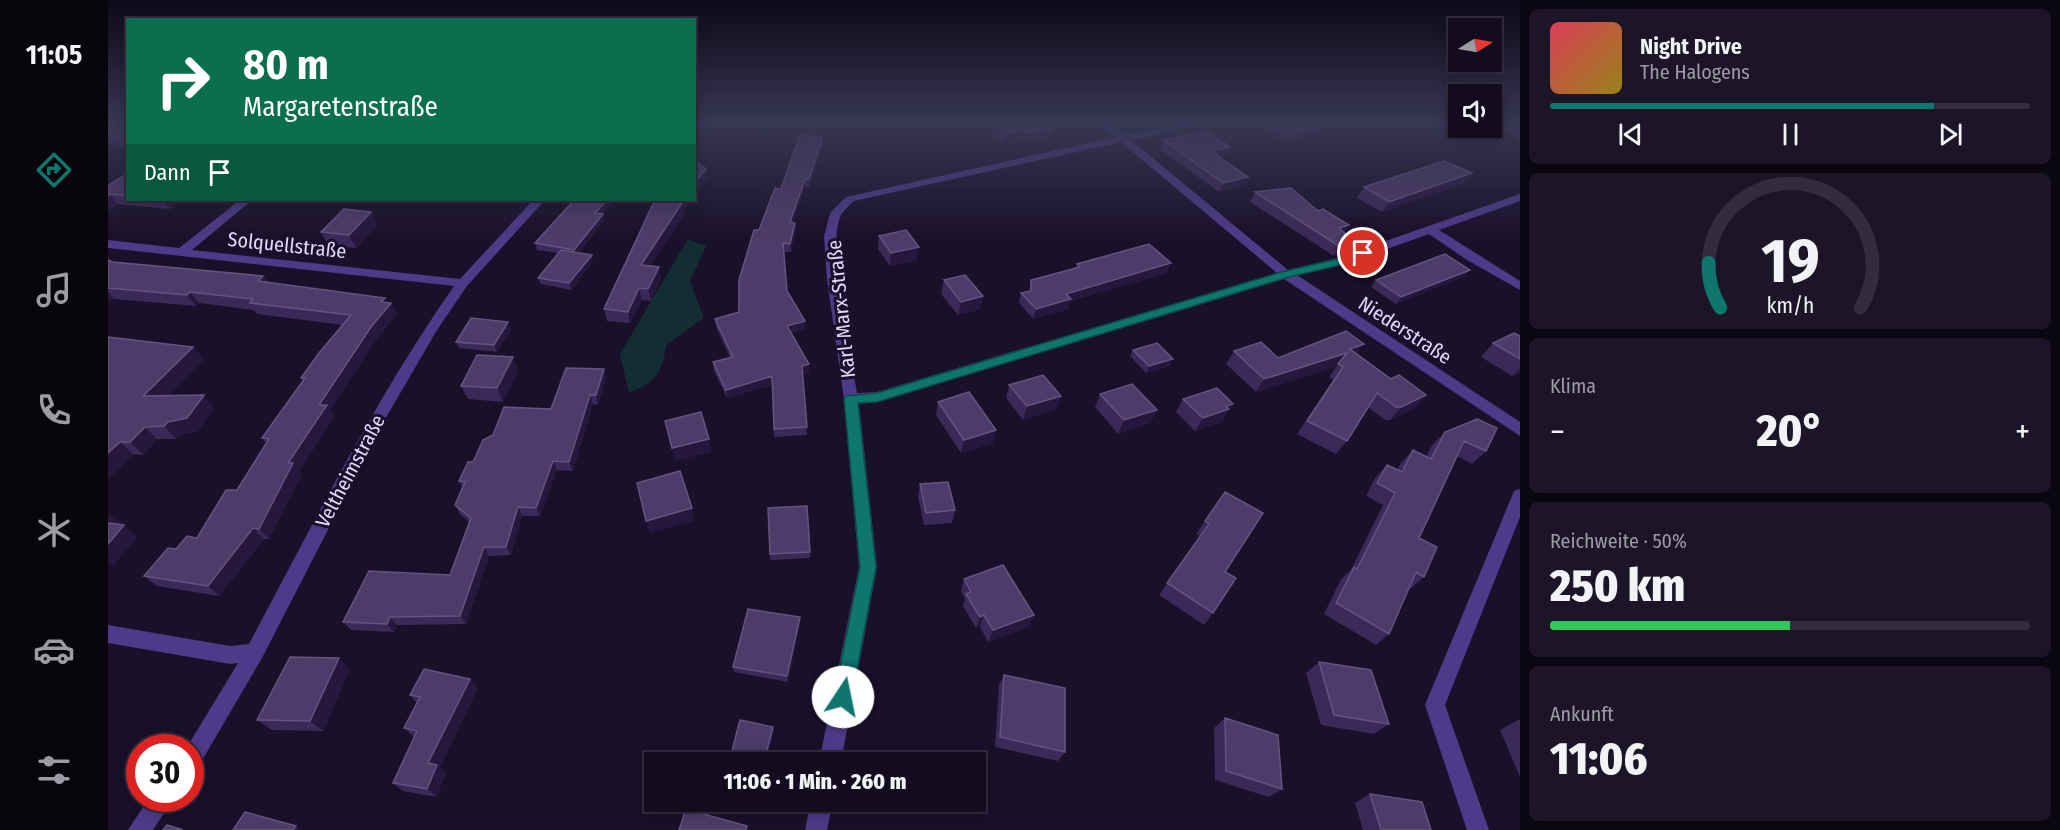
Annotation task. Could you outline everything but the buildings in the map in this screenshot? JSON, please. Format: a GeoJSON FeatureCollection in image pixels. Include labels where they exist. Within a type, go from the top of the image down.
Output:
{"type":"FeatureCollection","features":[{"type":"Feature","properties":{"kind":"street","name":"Karl-Marx-Straße"},"geometry":{"type":"LineString","coordinates":[[832,752],[868,567],[851,399],[833,279],[830,237],[836,213],[850,199],[1015,162]]}},
{"type":"Feature","properties":{"kind":"street","name":"Niederstraße"},"geometry":{"type":"LineString","coordinates":[[1151,162],[1286,274],[1520,430]]}},
{"type":"Feature","properties":{"kind":"street"},"geometry":{"type":"LineString","coordinates":[[851,399],[877,398],[1286,274],[1341,261],[1520,197]]}},
{"type":"Feature","properties":{"kind":"street"},"geometry":{"type":"LineString","coordinates":[[182,252],[245,201]]}},
{"type":"Feature","properties":{"kind":"street","name":"Veltheimstraße"},"geometry":{"type":"LineString","coordinates":[[204,738],[255,652],[377,419],[432,328],[463,283],[538,201]]}},
{"type":"Feature","properties":{"kind":"street"},"geometry":{"type":"LineString","coordinates":[[1430,229],[1520,286]]}},
{"type":"Feature","properties":{"kind":"street","name":"Solquellstraße"},"geometry":{"type":"LineString","coordinates":[[108,244],[463,283]]}},
{"type":"Feature","properties":{"kind":"street"},"geometry":{"type":"LineString","coordinates":[[1478,830],[1435,705],[1520,496]]}},
{"type":"Feature","properties":{"kind":"street"},"geometry":{"type":"LineString","coordinates":[[108,634],[230,655],[255,652]]}},
{"type":"Feature","properties":{"kind":"street"},"geometry":{"type":"LineString","coordinates":[[139,830],[152,812]]}},
{"type":"Feature","properties":{"kind":"street"},"geometry":{"type":"LineString","coordinates":[[816,830],[820,812]]}},
{"type":"Feature","properties":{"kind":"green space"},"geometry":{"type":"Polygon","coordinates":[[[688,239],[706,246],[690,281],[704,318],[667,344],[657,375],[647,384],[629,393],[620,354],[688,239]]]}},
{"type":"Feature","properties":{"kind":"route"},"geometry":{"type":"LineString","coordinates":[[843,697],[868,567],[851,399],[877,398],[1286,274],[1341,261],[1363,253]]}}]}
